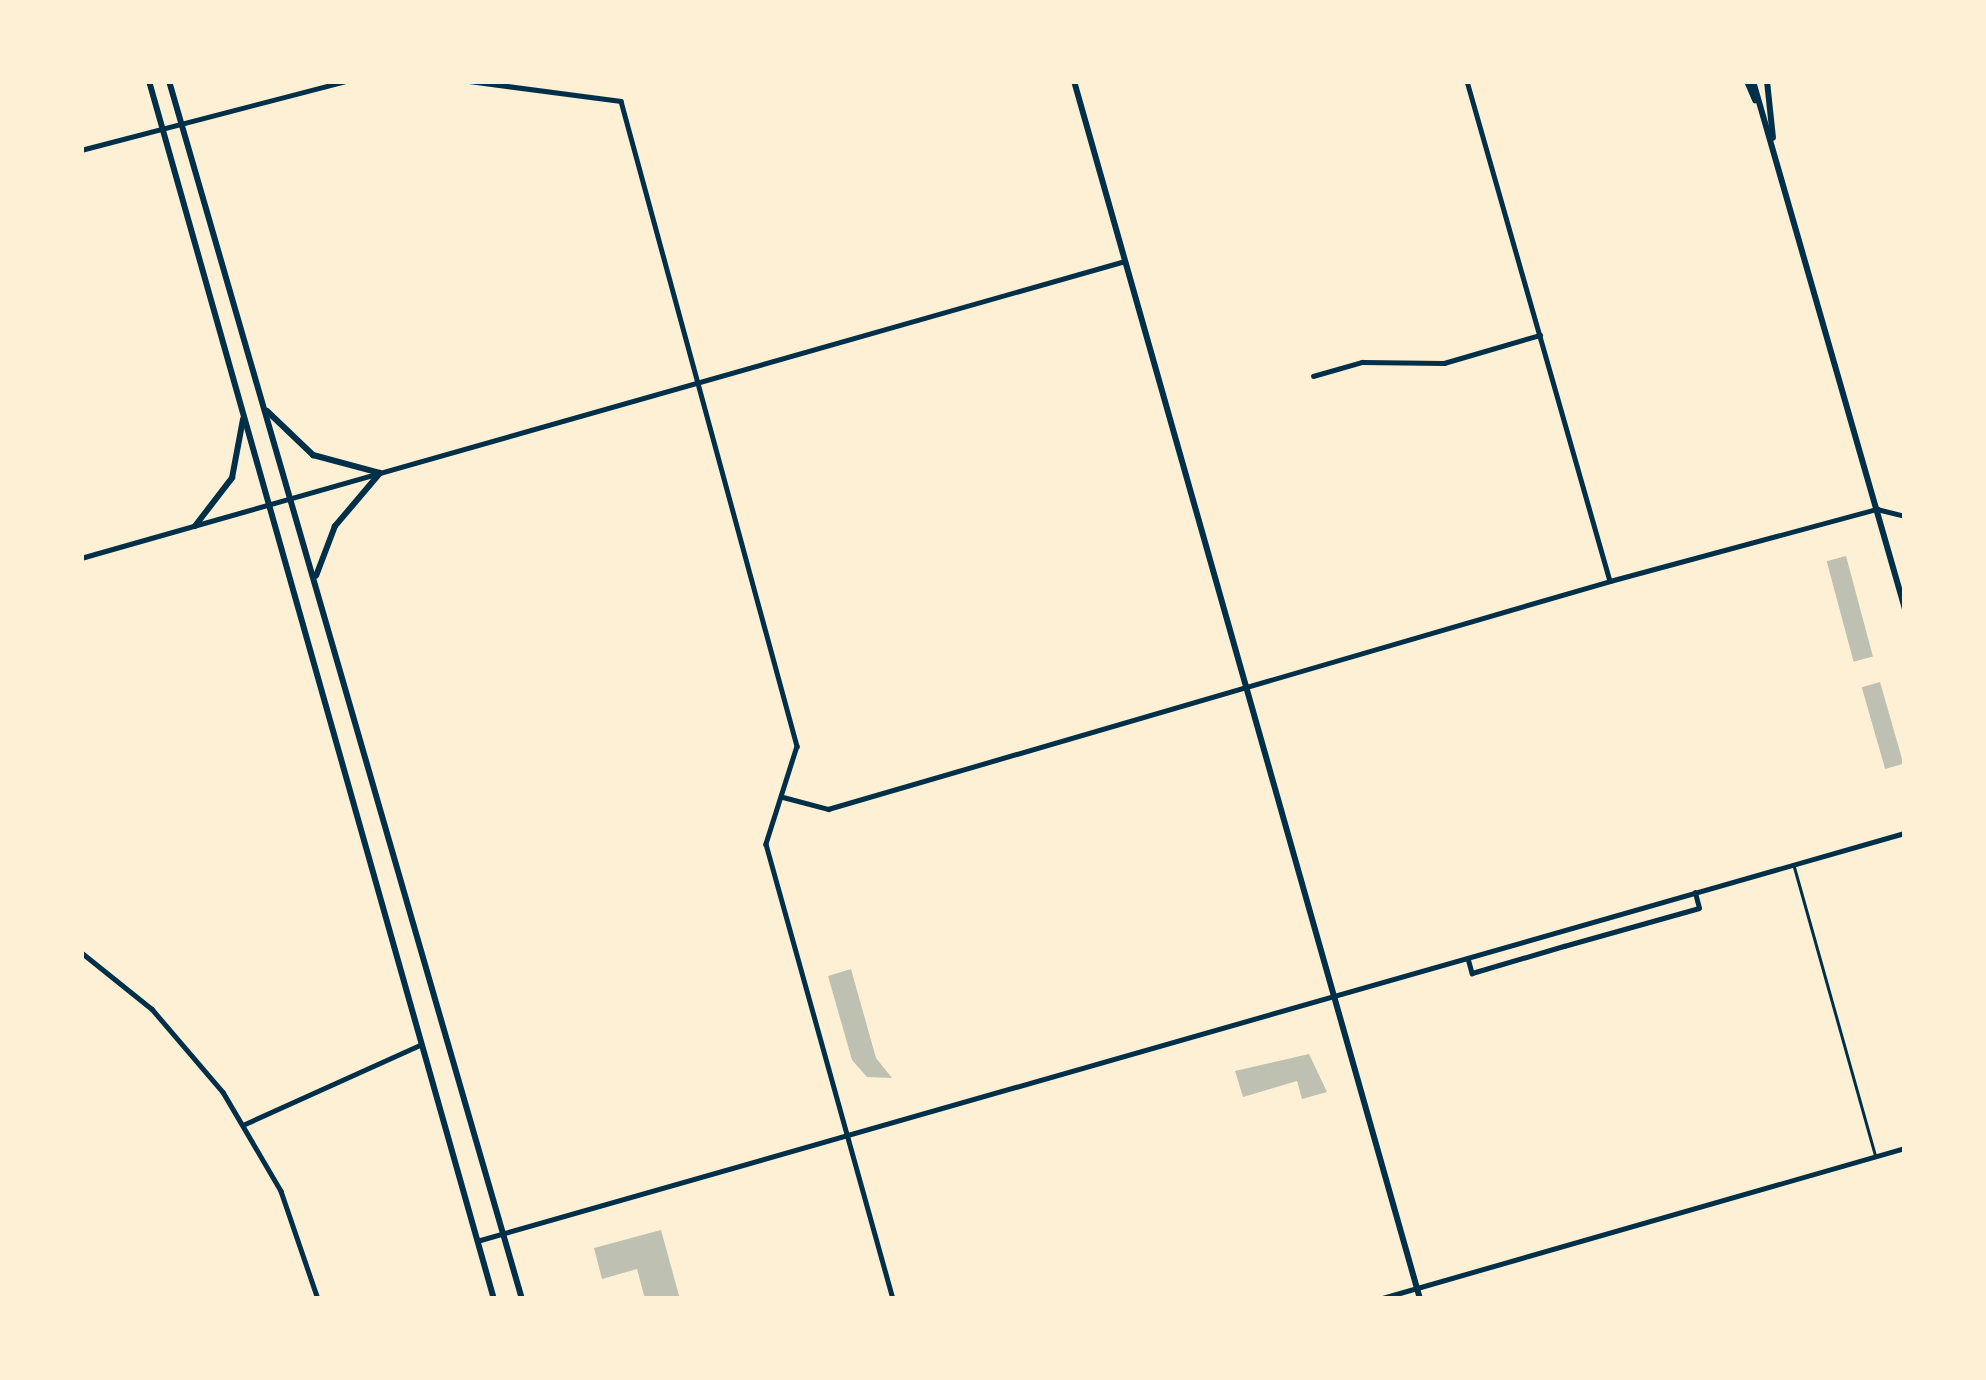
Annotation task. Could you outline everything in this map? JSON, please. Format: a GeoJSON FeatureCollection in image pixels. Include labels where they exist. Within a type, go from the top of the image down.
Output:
{"type":"FeatureCollection","features":[{"type":"Feature","properties":{"kind":"main road"},"geometry":{"type":"LineString","coordinates":[[149,81],[494,1299]]}},
{"type":"Feature","properties":{"kind":"main road"},"geometry":{"type":"LineString","coordinates":[[170,81],[522,1299]]}},
{"type":"Feature","properties":{"kind":"main road"},"geometry":{"type":"LineString","coordinates":[[1073,81],[1420,1299]]}},
{"type":"Feature","properties":{"kind":"main road"},"geometry":{"type":"LineString","coordinates":[[1750,81],[1905,609]]}},
{"type":"Feature","properties":{"kind":"main road"},"geometry":{"type":"LineString","coordinates":[[1767,81],[1775,160]]}},
{"type":"Feature","properties":{"kind":"main road"},"geometry":{"type":"LineString","coordinates":[[265,408],[313,454],[380,473],[335,526],[315,579]]}},
{"type":"Feature","properties":{"kind":"main road"},"geometry":{"type":"LineString","coordinates":[[195,526],[232,478],[244,416]]}},
{"type":"Feature","properties":{"kind":"street"},"geometry":{"type":"LineString","coordinates":[[81,150],[346,81]]}},
{"type":"Feature","properties":{"kind":"street"},"geometry":{"type":"LineString","coordinates":[[469,81],[615,96],[797,746],[766,844],[893,1299]]}},
{"type":"Feature","properties":{"kind":"street"},"geometry":{"type":"LineString","coordinates":[[1467,81],[1610,580]]}},
{"type":"Feature","properties":{"kind":"street"},"geometry":{"type":"LineString","coordinates":[[81,558],[1125,261]]}},
{"type":"Feature","properties":{"kind":"street"},"geometry":{"type":"LineString","coordinates":[[1313,376],[1362,362],[1444,362],[1540,335]]}},
{"type":"Feature","properties":{"kind":"street"},"geometry":{"type":"LineString","coordinates":[[783,797],[829,809],[1610,580],[1876,509],[1905,516]]}},
{"type":"Feature","properties":{"kind":"street"},"geometry":{"type":"LineString","coordinates":[[477,1241],[1905,833]]}},
{"type":"Feature","properties":{"kind":"street"},"geometry":{"type":"LineString","coordinates":[[1793,865],[1875,1156]]}},
{"type":"Feature","properties":{"kind":"street"},"geometry":{"type":"LineString","coordinates":[[1468,958],[1472,973],[1699,908],[1695,893]]}},
{"type":"Feature","properties":{"kind":"street"},"geometry":{"type":"LineString","coordinates":[[81,952],[179,1036],[245,1124],[318,1299]]}},
{"type":"Feature","properties":{"kind":"street"},"geometry":{"type":"LineString","coordinates":[[245,1124],[421,1044]]}},
{"type":"Feature","properties":{"kind":"street"},"geometry":{"type":"LineString","coordinates":[[1379,1299],[1905,1148]]}},
{"type":"Feature","properties":{"kind":"building"},"geometry":{"type":"Polygon","coordinates":[[[1846,556],[1873,656],[1854,662],[1827,561],[1846,556]]]}},
{"type":"Feature","properties":{"kind":"building"},"geometry":{"type":"Polygon","coordinates":[[[1880,682],[1903,764],[1885,769],[1862,687],[1880,682]]]}},
{"type":"Feature","properties":{"kind":"building"},"geometry":{"type":"Polygon","coordinates":[[[851,969],[876,1058],[892,1078],[867,1077],[852,1060],[828,976],[851,969]]]}},
{"type":"Feature","properties":{"kind":"building"},"geometry":{"type":"Polygon","coordinates":[[[1309,1054],[1327,1092],[1302,1099],[1297,1081],[1243,1097],[1235,1071],[1309,1054]]]}},
{"type":"Feature","properties":{"kind":"building"},"geometry":{"type":"Polygon","coordinates":[[[661,1230],[680,1299],[645,1299],[637,1269],[602,1279],[594,1248],[661,1230]]]}}]}
